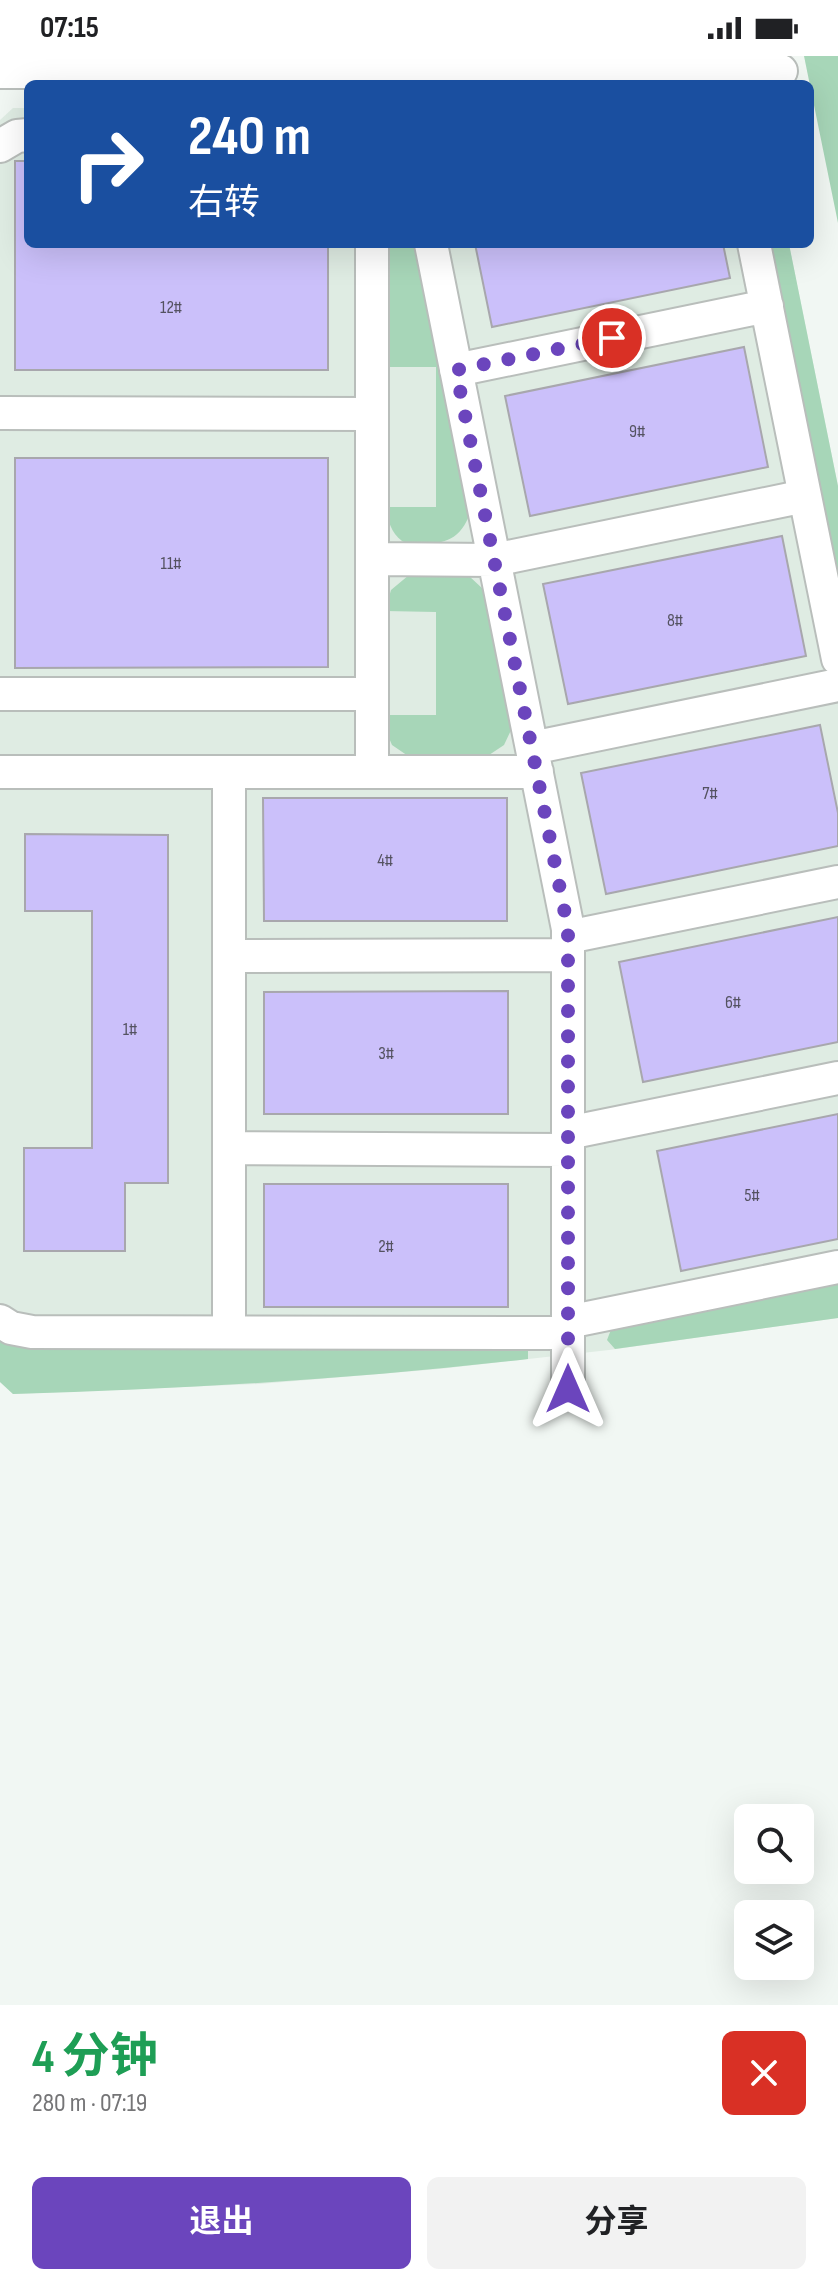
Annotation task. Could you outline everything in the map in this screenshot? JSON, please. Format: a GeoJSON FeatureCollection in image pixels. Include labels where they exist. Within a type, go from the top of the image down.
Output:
{"type":"FeatureCollection","features":[{"type":"Feature","properties":{"kind":"street"},"geometry":{"type":"LineString","coordinates":[[0,72],[781,71]]}},
{"type":"Feature","properties":{"kind":"street"},"geometry":{"type":"LineString","coordinates":[[0,146],[24,135]]}},
{"type":"Feature","properties":{"kind":"street"},"geometry":{"type":"LineString","coordinates":[[372,248],[372,772]]}},
{"type":"Feature","properties":{"kind":"street"},"geometry":{"type":"LineString","coordinates":[[432,248],[568,946],[568,1389]]}},
{"type":"Feature","properties":{"kind":"street"},"geometry":{"type":"LineString","coordinates":[[755,248],[838,659]]}},
{"type":"Feature","properties":{"kind":"street"},"geometry":{"type":"LineString","coordinates":[[456,370],[767,306]]}},
{"type":"Feature","properties":{"kind":"street"},"geometry":{"type":"LineString","coordinates":[[0,413],[372,414]]}},
{"type":"Feature","properties":{"kind":"street"},"geometry":{"type":"LineString","coordinates":[[372,559],[494,560],[805,496]]}},
{"type":"Feature","properties":{"kind":"street"},"geometry":{"type":"LineString","coordinates":[[0,772],[372,772],[534,760],[838,685]]}},
{"type":"Feature","properties":{"kind":"street"},"geometry":{"type":"LineString","coordinates":[[0,694],[372,694]]}},
{"type":"Feature","properties":{"kind":"street"},"geometry":{"type":"LineString","coordinates":[[229,772],[229,1332]]}},
{"type":"Feature","properties":{"kind":"street"},"geometry":{"type":"LineString","coordinates":[[229,956],[568,946],[838,882]]}},
{"type":"Feature","properties":{"kind":"street"},"geometry":{"type":"LineString","coordinates":[[229,1148],[568,1141],[838,1078]]}},
{"type":"Feature","properties":{"kind":"street"},"geometry":{"type":"LineString","coordinates":[[0,1321],[11,1328],[32,1332],[568,1327],[838,1267]]}},
{"type":"Feature","properties":{"kind":"shaded area"},"geometry":{"type":"Polygon","coordinates":[[[13,108],[24,108],[24,248],[790,248],[838,486],[838,1318],[609,1350],[439,1369],[259,1384],[13,1394],[0,1382],[0,120],[13,108]]]}},
{"type":"Feature","properties":{"kind":"green space"},"geometry":{"type":"Polygon","coordinates":[[[804,56],[838,56],[838,223],[814,105],[814,80],[809,80],[804,56]]]}},
{"type":"Feature","properties":{"kind":"green space"},"geometry":{"type":"Polygon","coordinates":[[[385,248],[419,248],[470,513],[462,529],[445,541],[411,544],[402,541],[393,530],[385,507],[436,507],[436,367],[384,367],[385,248]]]}},
{"type":"Feature","properties":{"kind":"green space"},"geometry":{"type":"Polygon","coordinates":[[[769,248],[790,248],[838,486],[838,593],[769,248]]]}},
{"type":"Feature","properties":{"kind":"green space"},"geometry":{"type":"Polygon","coordinates":[[[409,575],[469,576],[483,589],[488,599],[513,726],[504,745],[486,757],[411,758],[392,745],[386,731],[384,715],[436,715],[436,612],[385,611],[391,590],[409,575]]]}},
{"type":"Feature","properties":{"kind":"green space"},"geometry":{"type":"Polygon","coordinates":[[[838,1280],[838,1318],[615,1349],[607,1340],[612,1327],[838,1280]]]}},
{"type":"Feature","properties":{"kind":"green space"},"geometry":{"type":"Polygon","coordinates":[[[0,1337],[528,1349],[528,1359],[271,1382],[13,1394],[0,1382],[0,1337]]]}},
{"type":"Feature","properties":{"kind":"building"},"geometry":{"type":"Polygon","coordinates":[[[15,161],[24,161],[24,248],[328,248],[328,370],[15,370],[15,161]]]}},
{"type":"Feature","properties":{"kind":"building"},"geometry":{"type":"Polygon","coordinates":[[[476,248],[724,248],[730,278],[492,327],[476,248]]]}},
{"type":"Feature","properties":{"kind":"building"},"geometry":{"type":"Polygon","coordinates":[[[744,347],[768,467],[530,516],[505,396],[744,347]]]}},
{"type":"Feature","properties":{"kind":"building"},"geometry":{"type":"Polygon","coordinates":[[[15,458],[328,458],[328,667],[15,668],[15,458]]]}},
{"type":"Feature","properties":{"kind":"building"},"geometry":{"type":"Polygon","coordinates":[[[782,536],[806,656],[568,704],[543,584],[782,536]]]}},
{"type":"Feature","properties":{"kind":"building"},"geometry":{"type":"Polygon","coordinates":[[[820,725],[838,813],[838,846],[606,894],[581,773],[820,725]]]}},
{"type":"Feature","properties":{"kind":"building"},"geometry":{"type":"Polygon","coordinates":[[[263,798],[507,798],[507,921],[264,921],[263,798]]]}},
{"type":"Feature","properties":{"kind":"building"},"geometry":{"type":"Polygon","coordinates":[[[25,834],[168,835],[168,1183],[125,1183],[125,1251],[24,1251],[24,1148],[92,1148],[92,911],[25,911],[25,834]]]}},
{"type":"Feature","properties":{"kind":"building"},"geometry":{"type":"Polygon","coordinates":[[[838,917],[838,1042],[643,1082],[619,962],[838,917]]]}},
{"type":"Feature","properties":{"kind":"building"},"geometry":{"type":"Polygon","coordinates":[[[508,991],[508,1114],[264,1114],[264,992],[508,991]]]}},
{"type":"Feature","properties":{"kind":"building"},"geometry":{"type":"Polygon","coordinates":[[[838,1114],[838,1239],[681,1271],[657,1151],[838,1114]]]}},
{"type":"Feature","properties":{"kind":"building"},"geometry":{"type":"Polygon","coordinates":[[[264,1184],[508,1184],[508,1307],[264,1307],[264,1184]]]}},
{"type":"Feature","properties":{"kind":"route"},"geometry":{"type":"LineString","coordinates":[[568,1389],[568,929],[456,370],[612,338]]}}]}
